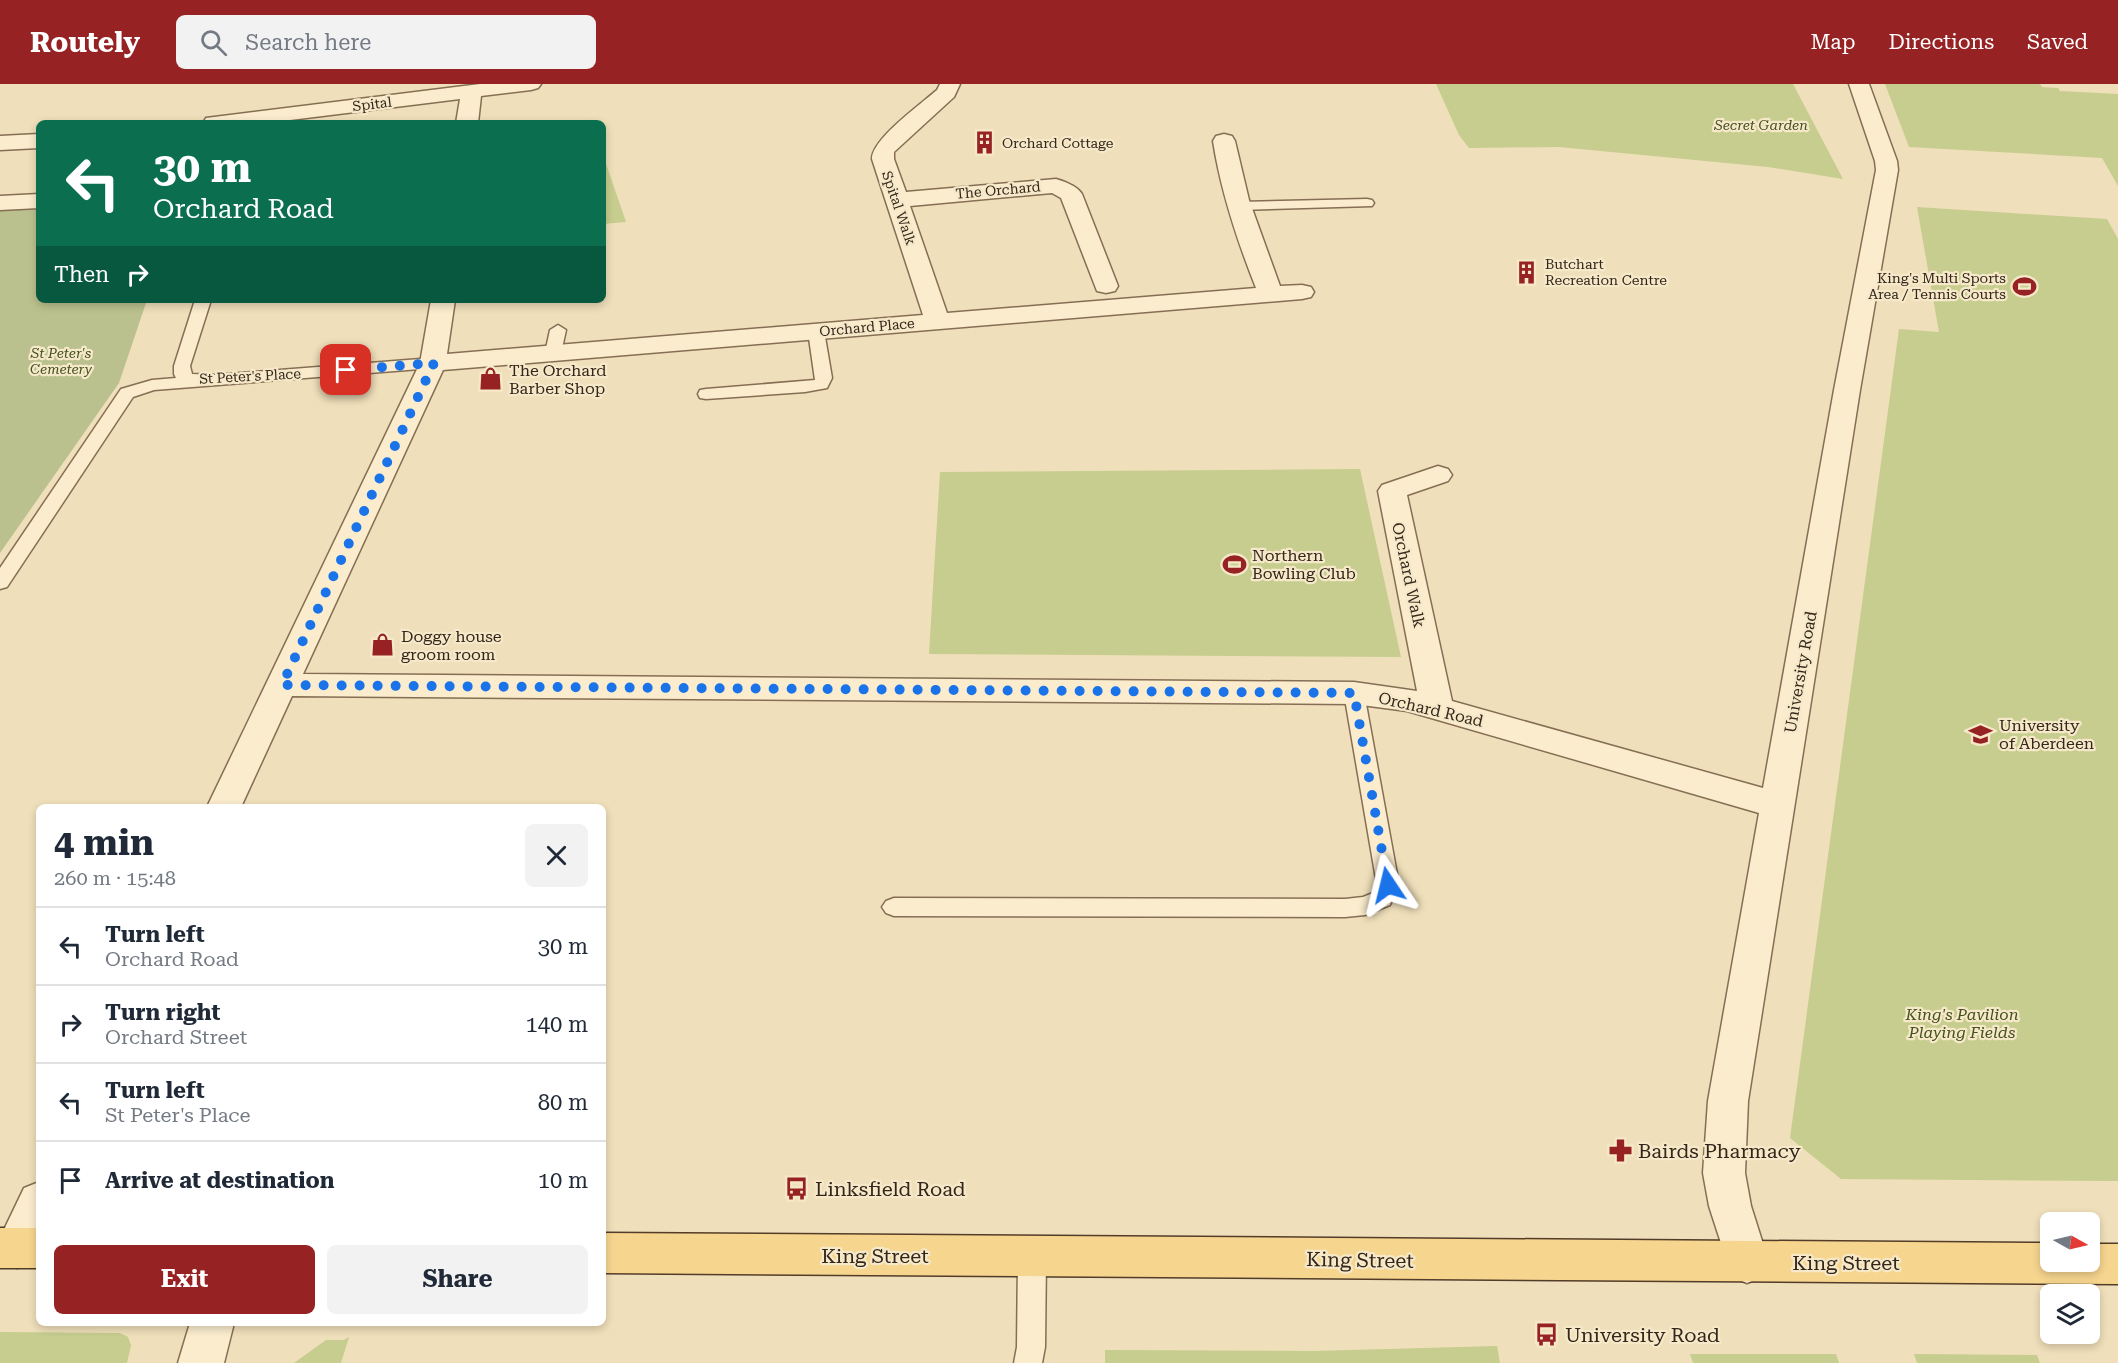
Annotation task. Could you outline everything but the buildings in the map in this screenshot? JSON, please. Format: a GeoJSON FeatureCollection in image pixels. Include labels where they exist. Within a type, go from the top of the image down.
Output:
{"type":"FeatureCollection","features":[{"type":"Feature","properties":{"kind":"main road","name":"King Street"},"geometry":{"type":"LineString","coordinates":[[606,1253],[2118,1264]]}},
{"type":"Feature","properties":{"kind":"street","name":"Spital"},"geometry":{"type":"LineString","coordinates":[[239,120],[471,92],[499,86],[531,84]]}},
{"type":"Feature","properties":{"kind":"street","name":"Spital Walk"},"geometry":{"type":"LineString","coordinates":[[937,321],[883,159],[883,152],[946,93],[951,84]]}},
{"type":"Feature","properties":{"kind":"street","name":"University Road"},"geometry":{"type":"LineString","coordinates":[[1746,1263],[1725,1177],[1728,1101],[1887,170],[1886,161],[1859,84]]}},
{"type":"Feature","properties":{"kind":"street"},"geometry":{"type":"LineString","coordinates":[[467,120],[471,92]]}},
{"type":"Feature","properties":{"kind":"street"},"geometry":{"type":"LineString","coordinates":[[0,143],[36,141]]}},
{"type":"Feature","properties":{"kind":"street"},"geometry":{"type":"LineString","coordinates":[[1224,141],[1248,237],[1271,294]]}},
{"type":"Feature","properties":{"kind":"street","name":"The Orchard"},"geometry":{"type":"LineString","coordinates":[[897,200],[1056,186],[1071,194],[1106,285]]}},
{"type":"Feature","properties":{"kind":"street"},"geometry":{"type":"LineString","coordinates":[[0,203],[36,201]]}},
{"type":"Feature","properties":{"kind":"street","name":"Orchard Place"},"geometry":{"type":"LineString","coordinates":[[434,363],[555,341],[816,331],[1302,292]]}},
{"type":"Feature","properties":{"kind":"street"},"geometry":{"type":"LineString","coordinates":[[226,804],[434,363],[443,303]]}},
{"type":"Feature","properties":{"kind":"street","name":"Orchard Walk"},"geometry":{"type":"LineString","coordinates":[[1437,708],[1392,491],[1438,475]]}},
{"type":"Feature","properties":{"kind":"street","name":"Orchard Road"},"geometry":{"type":"LineString","coordinates":[[282,685],[1354,693],[1407,700],[1777,805]]}},
{"type":"Feature","properties":{"kind":"street"},"geometry":{"type":"LineString","coordinates":[[19,1248],[36,1208]]}},
{"type":"Feature","properties":{"kind":"street"},"geometry":{"type":"LineString","coordinates":[[201,1363],[211,1326]]}},
{"type":"Feature","properties":{"kind":"lane"},"geometry":{"type":"LineString","coordinates":[[1239,206],[1366,203]]}},
{"type":"Feature","properties":{"kind":"lane","name":"St Peter's Place"},"geometry":{"type":"LineString","coordinates":[[202,303],[182,375],[188,379],[201,381],[434,363]]}},
{"type":"Feature","properties":{"kind":"lane"},"geometry":{"type":"LineString","coordinates":[[706,394],[821,384],[824,378],[816,331]]}},
{"type":"Feature","properties":{"kind":"lane"},"geometry":{"type":"LineString","coordinates":[[0,583],[127,393],[152,385],[201,381]]}},
{"type":"Feature","properties":{"kind":"lane"},"geometry":{"type":"LineString","coordinates":[[894,907],[1344,908],[1365,906],[1382,899],[1388,885],[1354,693]]}},
{"type":"Feature","properties":{"kind":"lane"},"geometry":{"type":"LineString","coordinates":[[1028,1363],[1031,1347],[1032,1257]]}},
{"type":"Feature","properties":{"kind":"green space","name":"Secret Garden"},"geometry":{"type":"Polygon","coordinates":[[[1436,84],[1793,84],[1843,179],[1768,167],[1559,147],[1469,148],[1459,135],[1436,84]]]}},
{"type":"Feature","properties":{"kind":"green space"},"geometry":{"type":"Polygon","coordinates":[[[1885,84],[2040,84],[2042,87],[2058,88],[2060,91],[2118,94],[2118,186],[2102,158],[1909,147],[1885,84]]]}},
{"type":"Feature","properties":{"kind":"green space"},"geometry":{"type":"Polygon","coordinates":[[[606,164],[626,222],[606,224],[606,164]]]}},
{"type":"Feature","properties":{"kind":"green space","name":"King's Pavilion Playing Fields"},"geometry":{"type":"Polygon","coordinates":[[[1917,207],[2107,219],[2118,239],[2118,1181],[1841,1179],[1790,1138],[1899,329],[1939,332],[1917,207]]]}},
{"type":"Feature","properties":{"kind":"green space","name":"St Peter's Cemetery"},"geometry":{"type":"Polygon","coordinates":[[[36,208],[36,303],[146,303],[119,383],[0,553],[0,210],[36,208]]]}},
{"type":"Feature","properties":{"kind":"green space"},"geometry":{"type":"Polygon","coordinates":[[[1360,469],[1401,657],[929,654],[940,472],[1360,469]]]}},
{"type":"Feature","properties":{"kind":"green space"},"geometry":{"type":"Polygon","coordinates":[[[0,1332],[120,1333],[128,1337],[131,1345],[127,1363],[0,1363],[0,1332]]]}},
{"type":"Feature","properties":{"kind":"green space"},"geometry":{"type":"Polygon","coordinates":[[[349,1337],[341,1363],[294,1363],[326,1340],[344,1340],[349,1337]]]}},
{"type":"Feature","properties":{"kind":"green space"},"geometry":{"type":"Polygon","coordinates":[[[1497,1346],[1500,1363],[1105,1363],[1105,1350],[1314,1351],[1497,1346]]]}},
{"type":"Feature","properties":{"kind":"green space"},"geometry":{"type":"Polygon","coordinates":[[[1690,1354],[1836,1354],[1839,1363],[1693,1363],[1690,1354]]]}},
{"type":"Feature","properties":{"kind":"green space"},"geometry":{"type":"Polygon","coordinates":[[[1914,1354],[2037,1355],[2040,1363],[1917,1363],[1914,1354]]]}},
{"type":"Feature","properties":{"kind":"place","name":"Orchard Cottage"},"geometry":{"type":"Point","coordinates":[984,143]}},
{"type":"Feature","properties":{"kind":"place","name":"Butchart Recreation Centre"},"geometry":{"type":"Point","coordinates":[1527,272]}},
{"type":"Feature","properties":{"kind":"place","name":"King's Multi Sports Area / Tennis Courts"},"geometry":{"type":"Point","coordinates":[2024,286]}},
{"type":"Feature","properties":{"kind":"place","name":"The Orchard Barber Shop"},"geometry":{"type":"Point","coordinates":[491,379]}},
{"type":"Feature","properties":{"kind":"place","name":"Northern Bowling Club"},"geometry":{"type":"Point","coordinates":[1234,564]}},
{"type":"Feature","properties":{"kind":"place","name":"Doggy house groom room"},"geometry":{"type":"Point","coordinates":[383,645]}},
{"type":"Feature","properties":{"kind":"place","name":"University of Aberdeen"},"geometry":{"type":"Point","coordinates":[1981,734]}},
{"type":"Feature","properties":{"kind":"place","name":"Bairds Pharmacy"},"geometry":{"type":"Point","coordinates":[1620,1151]}},
{"type":"Feature","properties":{"kind":"place","name":"Linksfield Road"},"geometry":{"type":"Point","coordinates":[797,1189]}},
{"type":"Feature","properties":{"kind":"place","name":"University Road"},"geometry":{"type":"Point","coordinates":[1547,1335]}},
{"type":"Feature","properties":{"kind":"route"},"geometry":{"type":"LineString","coordinates":[[346,370],[434,363],[282,685],[1354,693],[1388,885]]}}]}
